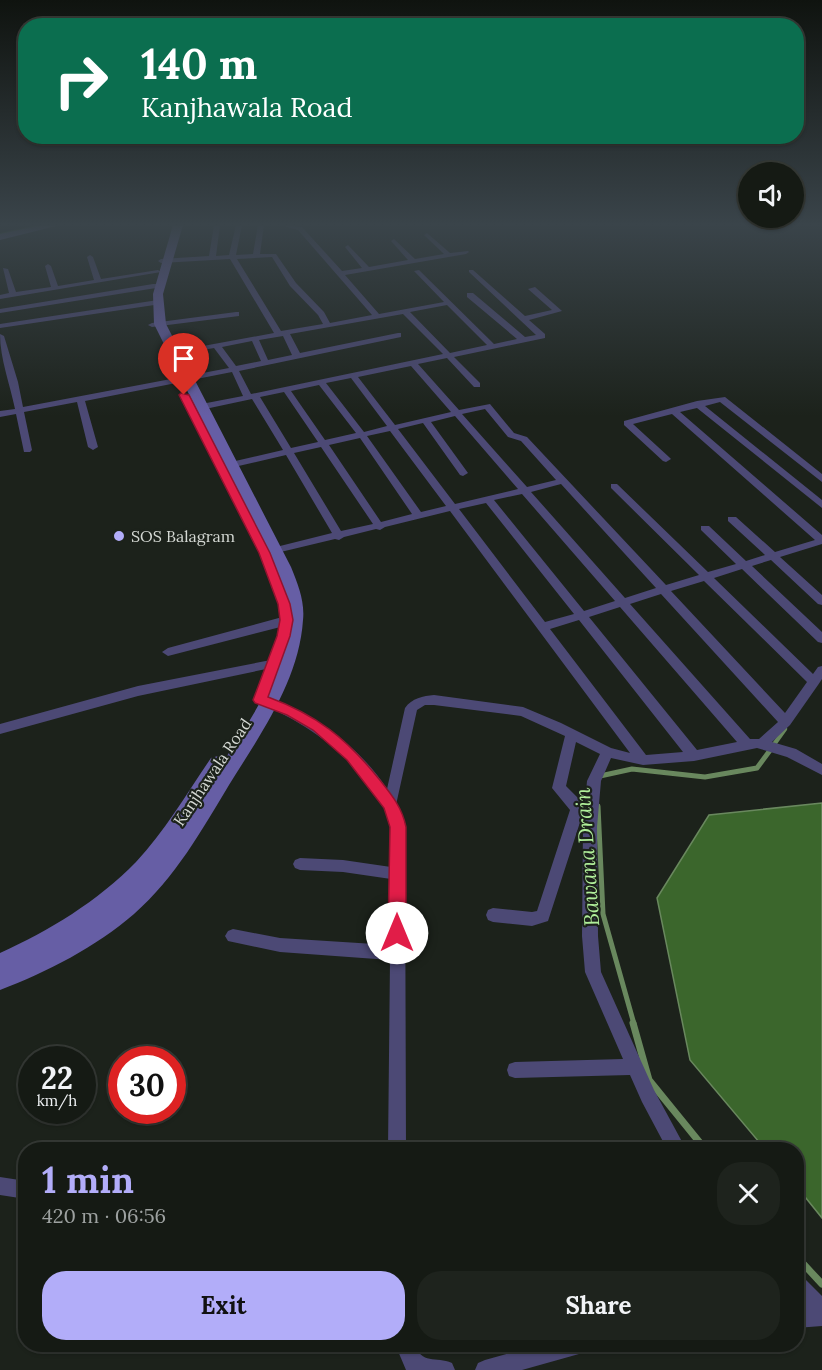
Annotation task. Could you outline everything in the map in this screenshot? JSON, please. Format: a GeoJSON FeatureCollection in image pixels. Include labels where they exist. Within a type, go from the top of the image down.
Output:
{"type":"FeatureCollection","features":[{"type":"Feature","properties":{"kind":"main road"},"geometry":{"type":"LineString","coordinates":[[0,972],[69,945],[103,924],[158,875],[180,847],[265,701],[280,661],[291,619],[289,582],[270,552],[156,325],[158,289]]}},
{"type":"Feature","properties":{"kind":"street"},"geometry":{"type":"LineString","coordinates":[[11,289],[13,295]]}},
{"type":"Feature","properties":{"kind":"street"},"geometry":{"type":"LineString","coordinates":[[0,297],[52,289]]}},
{"type":"Feature","properties":{"kind":"street"},"geometry":{"type":"LineString","coordinates":[[59,289],[72,315]]}},
{"type":"Feature","properties":{"kind":"street"},"geometry":{"type":"LineString","coordinates":[[0,311],[66,300],[107,289]]}},
{"type":"Feature","properties":{"kind":"street"},"geometry":{"type":"LineString","coordinates":[[0,326],[72,315],[129,289]]}},
{"type":"Feature","properties":{"kind":"street"},"geometry":{"type":"LineString","coordinates":[[253,289],[297,356]]}},
{"type":"Feature","properties":{"kind":"street"},"geometry":{"type":"LineString","coordinates":[[298,289],[327,324]]}},
{"type":"Feature","properties":{"kind":"street"},"geometry":{"type":"LineString","coordinates":[[352,289],[376,315]]}},
{"type":"Feature","properties":{"kind":"street"},"geometry":{"type":"LineString","coordinates":[[435,289],[491,345]]}},
{"type":"Feature","properties":{"kind":"street"},"geometry":{"type":"LineString","coordinates":[[196,408],[542,336],[490,289]]}},
{"type":"Feature","properties":{"kind":"street"},"geometry":{"type":"LineString","coordinates":[[522,319],[558,311],[532,289]]}},
{"type":"Feature","properties":{"kind":"street"},"geometry":{"type":"LineString","coordinates":[[470,295],[522,339]]}},
{"type":"Feature","properties":{"kind":"street"},"geometry":{"type":"LineString","coordinates":[[167,348],[216,345],[449,303]]}},
{"type":"Feature","properties":{"kind":"street"},"geometry":{"type":"LineString","coordinates":[[405,310],[477,385]]}},
{"type":"Feature","properties":{"kind":"street"},"geometry":{"type":"LineString","coordinates":[[156,325],[236,314]]}},
{"type":"Feature","properties":{"kind":"street"},"geometry":{"type":"LineString","coordinates":[[0,336],[14,382],[27,450]]}},
{"type":"Feature","properties":{"kind":"street"},"geometry":{"type":"LineString","coordinates":[[0,414],[183,380],[398,336]]}},
{"type":"Feature","properties":{"kind":"street"},"geometry":{"type":"LineString","coordinates":[[254,338],[266,363]]}},
{"type":"Feature","properties":{"kind":"street"},"geometry":{"type":"LineString","coordinates":[[216,345],[289,452],[339,537]]}},
{"type":"Feature","properties":{"kind":"street"},"geometry":{"type":"LineString","coordinates":[[412,362],[747,745]]}},
{"type":"Feature","properties":{"kind":"street"},"geometry":{"type":"LineString","coordinates":[[352,374],[643,760]]}},
{"type":"Feature","properties":{"kind":"street"},"geometry":{"type":"LineString","coordinates":[[320,381],[362,435],[419,517]]}},
{"type":"Feature","properties":{"kind":"street"},"geometry":{"type":"LineString","coordinates":[[286,388],[380,527]]}},
{"type":"Feature","properties":{"kind":"street"},"geometry":{"type":"LineString","coordinates":[[80,399],[93,447]]}},
{"type":"Feature","properties":{"kind":"street"},"geometry":{"type":"LineString","coordinates":[[666,459],[627,424],[630,421],[716,399],[725,401],[822,480]]}},
{"type":"Feature","properties":{"kind":"street"},"geometry":{"type":"LineString","coordinates":[[697,404],[822,505]]}},
{"type":"Feature","properties":{"kind":"street"},"geometry":{"type":"LineString","coordinates":[[227,465],[487,406],[512,435],[524,439],[786,722]]}},
{"type":"Feature","properties":{"kind":"street"},"geometry":{"type":"LineString","coordinates":[[672,410],[822,540]]}},
{"type":"Feature","properties":{"kind":"street"},"geometry":{"type":"LineString","coordinates":[[425,420],[463,473]]}},
{"type":"Feature","properties":{"kind":"street"},"geometry":{"type":"LineString","coordinates":[[270,552],[563,481]]}},
{"type":"Feature","properties":{"kind":"street"},"geometry":{"type":"LineString","coordinates":[[614,486],[814,682]]}},
{"type":"Feature","properties":{"kind":"street"},"geometry":{"type":"LineString","coordinates":[[489,500],[694,756]]}},
{"type":"Feature","properties":{"kind":"street"},"geometry":{"type":"LineString","coordinates":[[732,519],[822,601]]}},
{"type":"Feature","properties":{"kind":"street"},"geometry":{"type":"LineString","coordinates":[[705,528],[822,639]]}},
{"type":"Feature","properties":{"kind":"street"},"geometry":{"type":"LineString","coordinates":[[543,627],[822,540]]}},
{"type":"Feature","properties":{"kind":"street"},"geometry":{"type":"LineString","coordinates":[[168,652],[291,619]]}},
{"type":"Feature","properties":{"kind":"street"},"geometry":{"type":"LineString","coordinates":[[0,729],[138,691],[280,661]]}},
{"type":"Feature","properties":{"kind":"street"},"geometry":{"type":"LineString","coordinates":[[765,745],[786,722],[822,670]]}},
{"type":"Feature","properties":{"kind":"street"},"geometry":{"type":"LineString","coordinates":[[390,804],[411,708],[422,701],[434,700],[523,712],[607,752],[643,760],[694,756],[747,745],[765,745],[791,753],[822,770]]}},
{"type":"Feature","properties":{"kind":"street"},"geometry":{"type":"LineString","coordinates":[[265,701],[318,726],[352,756],[390,804],[398,827],[397,1142]]}},
{"type":"Feature","properties":{"kind":"street"},"geometry":{"type":"LineString","coordinates":[[493,915],[532,919],[543,916],[577,810],[574,803],[559,788],[572,734]]}},
{"type":"Feature","properties":{"kind":"street"},"geometry":{"type":"LineString","coordinates":[[607,752],[594,781],[590,827],[591,961],[593,972],[634,1067],[673,1142]]}},
{"type":"Feature","properties":{"kind":"street"},"geometry":{"type":"LineString","coordinates":[[300,864],[342,866],[398,874]]}},
{"type":"Feature","properties":{"kind":"street"},"geometry":{"type":"LineString","coordinates":[[233,936],[280,945],[397,953]]}},
{"type":"Feature","properties":{"kind":"street"},"geometry":{"type":"LineString","coordinates":[[515,1070],[634,1067]]}},
{"type":"Feature","properties":{"kind":"street"},"geometry":{"type":"LineString","coordinates":[[0,1186],[18,1189]]}},
{"type":"Feature","properties":{"kind":"street"},"geometry":{"type":"LineString","coordinates":[[804,1292],[822,1310]]}},
{"type":"Feature","properties":{"kind":"street"},"geometry":{"type":"LineString","coordinates":[[804,1317],[822,1316]]}},
{"type":"Feature","properties":{"kind":"street"},"geometry":{"type":"LineString","coordinates":[[484,1370],[550,1352]]}},
{"type":"Feature","properties":{"kind":"street"},"geometry":{"type":"LineString","coordinates":[[408,1359],[423,1369],[445,1370]]}},
{"type":"Feature","properties":{"kind":"shaded area"},"geometry":{"type":"Polygon","coordinates":[[[822,803],[822,1218],[804,1196],[804,1142],[759,1142],[690,1060],[657,898],[709,815],[822,803]]]}},
{"type":"Feature","properties":{"kind":"waterway","name":"Bawana Drain"},"geometry":{"type":"LineString","coordinates":[[770,750],[785,729]]}},
{"type":"Feature","properties":{"kind":"waterway","name":"Bawana Drain"},"geometry":{"type":"LineString","coordinates":[[600,776],[632,769],[705,777],[757,768],[771,749]]}},
{"type":"Feature","properties":{"kind":"waterway","name":"Bawana Drain"},"geometry":{"type":"LineString","coordinates":[[598,806],[603,914],[634,1024]]}},
{"type":"Feature","properties":{"kind":"waterway","name":"Bawana Drain"},"geometry":{"type":"LineString","coordinates":[[633,1023],[649,1080],[699,1142]]}},
{"type":"Feature","properties":{"kind":"waterway","name":"Bawana Drain"},"geometry":{"type":"LineString","coordinates":[[804,1265],[822,1284]]}},
{"type":"Feature","properties":{"kind":"place","name":"SOS Balagram"},"geometry":{"type":"Point","coordinates":[119,536]}},
{"type":"Feature","properties":{"kind":"route"},"geometry":{"type":"LineString","coordinates":[[184,395],[264,553],[284,604],[286,620],[283,636],[260,700],[292,711],[318,726],[352,756],[390,804],[396,816],[398,827],[397,933]]}}]}
